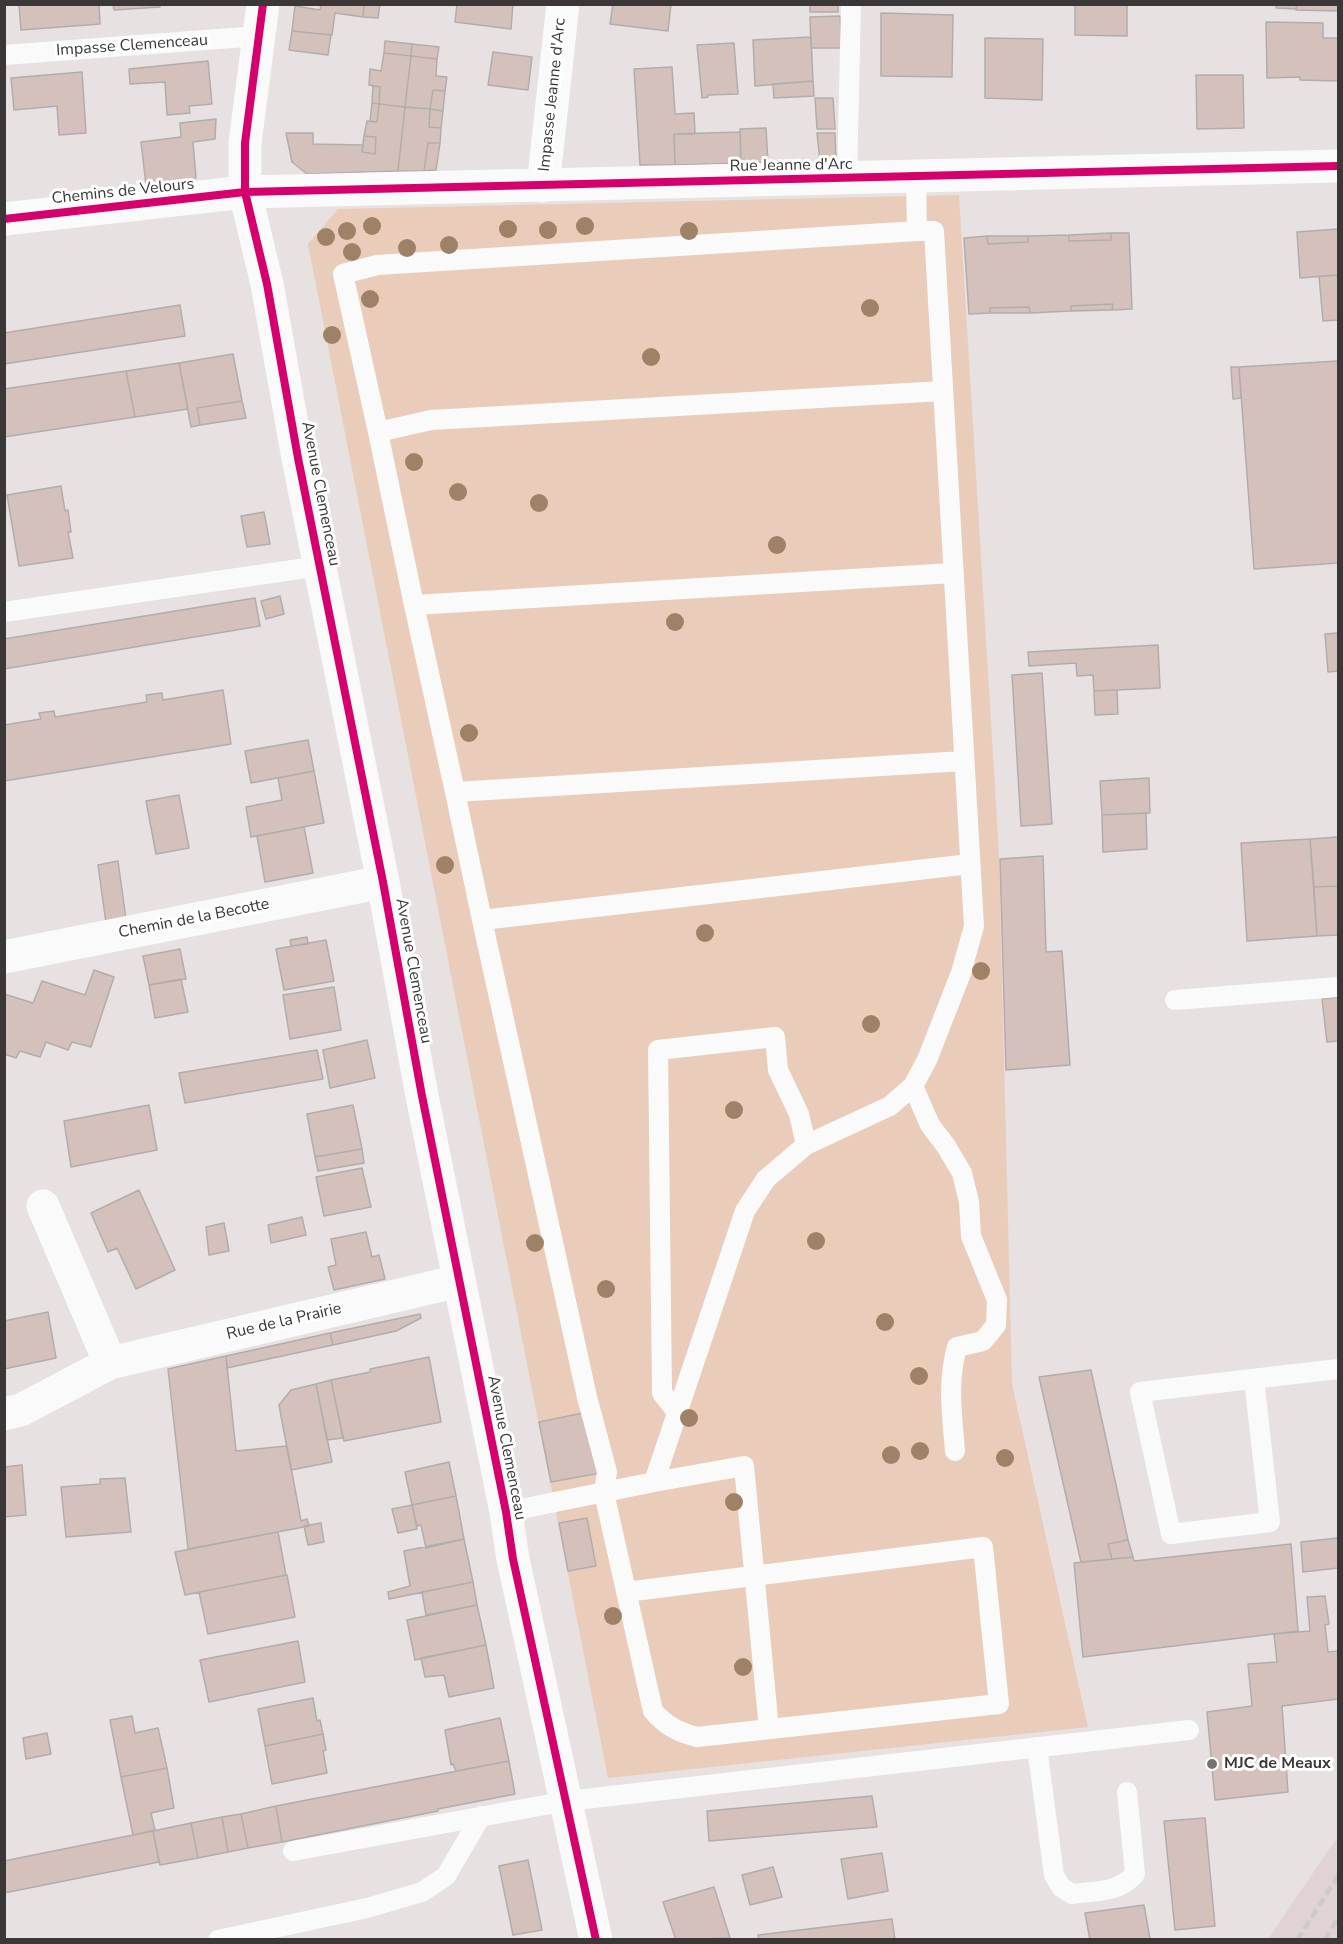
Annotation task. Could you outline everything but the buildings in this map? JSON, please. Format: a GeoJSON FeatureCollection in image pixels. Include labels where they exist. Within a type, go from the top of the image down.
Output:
{"type":"FeatureCollection","features":[{"type":"Feature","properties":{"kind":"street","name":"Impasse Jeanne d'Arc"},"geometry":{"type":"LineString","coordinates":[[543,186],[563,4]]}},
{"type":"Feature","properties":{"kind":"street","name":"Avenue Clemenceau"},"geometry":{"type":"LineString","coordinates":[[261,20],[245,143],[244,192],[267,284],[459,1281],[506,1512],[513,1559],[596,1940]]}},
{"type":"Feature","properties":{"kind":"street","name":"Rue Jeanne d'Arc"},"geometry":{"type":"LineString","coordinates":[[244,192],[1338,166]]}},
{"type":"Feature","properties":{"kind":"street","name":"Chemins de Velours"},"geometry":{"type":"LineString","coordinates":[[4,219],[244,192]]}},
{"type":"Feature","properties":{"kind":"street","name":"Chemin de la Becotte"},"geometry":{"type":"LineString","coordinates":[[4,957],[383,882]]}},
{"type":"Feature","properties":{"kind":"street"},"geometry":{"type":"LineString","coordinates":[[43,1206],[110,1363]]}},
{"type":"Feature","properties":{"kind":"street","name":"Rue de la Prairie"},"geometry":{"type":"LineString","coordinates":[[4,1414],[21,1410],[110,1363],[459,1281]]}},
{"type":"Feature","properties":{"kind":"lane"},"geometry":{"type":"LineString","coordinates":[[846,178],[851,4]]}},
{"type":"Feature","properties":{"kind":"lane","name":"Impasse Clemenceau"},"geometry":{"type":"LineString","coordinates":[[4,55],[261,20]]}},
{"type":"Feature","properties":{"kind":"lane"},"geometry":{"type":"LineString","coordinates":[[916,176],[917,231]]}},
{"type":"Feature","properties":{"kind":"lane"},"geometry":{"type":"LineString","coordinates":[[626,1592],[983,1547],[999,1704],[697,1737],[680,1733],[663,1723],[653,1711],[626,1592],[604,1493],[607,1472],[586,1397],[343,274],[377,265],[934,231],[974,926],[961,973],[927,1060],[913,1086],[890,1106],[806,1145],[766,1179],[745,1211],[654,1482]]}},
{"type":"Feature","properties":{"kind":"lane"},"geometry":{"type":"LineString","coordinates":[[378,432],[431,420],[943,391]]}},
{"type":"Feature","properties":{"kind":"lane"},"geometry":{"type":"LineString","coordinates":[[4,612],[320,566]]}},
{"type":"Feature","properties":{"kind":"lane"},"geometry":{"type":"LineString","coordinates":[[414,605],[953,573]]}},
{"type":"Feature","properties":{"kind":"lane"},"geometry":{"type":"LineString","coordinates":[[455,792],[964,761]]}},
{"type":"Feature","properties":{"kind":"lane"},"geometry":{"type":"LineString","coordinates":[[482,920],[970,864]]}},
{"type":"Feature","properties":{"kind":"lane"},"geometry":{"type":"LineString","coordinates":[[1175,1000],[1338,987]]}},
{"type":"Feature","properties":{"kind":"lane"},"geometry":{"type":"LineString","coordinates":[[677,1412],[662,1393],[658,1050],[775,1037],[778,1070],[799,1114],[806,1145]]}},
{"type":"Feature","properties":{"kind":"lane"},"geometry":{"type":"LineString","coordinates":[[913,1086],[930,1125],[962,1173],[969,1202],[970,1236],[997,1300],[996,1325],[983,1341],[957,1347],[951,1368],[950,1391],[955,1451]]}},
{"type":"Feature","properties":{"kind":"lane"},"geometry":{"type":"LineString","coordinates":[[1254,1379],[1270,1522],[1171,1534],[1140,1392],[1338,1369]]}},
{"type":"Feature","properties":{"kind":"lane"},"geometry":{"type":"LineString","coordinates":[[506,1512],[744,1466],[769,1729]]}},
{"type":"Feature","properties":{"kind":"lane"},"geometry":{"type":"LineString","coordinates":[[293,1851],[567,1801],[1189,1730]]}},
{"type":"Feature","properties":{"kind":"lane"},"geometry":{"type":"LineString","coordinates":[[1037,1747],[1054,1875],[1061,1887],[1072,1894],[1127,1884],[1135,1874],[1127,1792]]}},
{"type":"Feature","properties":{"kind":"lane"},"geometry":{"type":"LineString","coordinates":[[218,1940],[367,1908],[422,1892],[446,1876],[481,1816]]}},
{"type":"Feature","properties":{"kind":"shaded area"},"geometry":{"type":"Polygon","coordinates":[[[959,195],[999,854],[1012,1384],[1088,1727],[608,1778],[308,244],[338,209],[959,195]]]}},
{"type":"Feature","properties":{"kind":"shaded area"},"geometry":{"type":"Polygon","coordinates":[[[1338,1837],[1338,1939],[1268,1939],[1321,1861],[1338,1837]]]}},
{"type":"Feature","properties":{"kind":"railway"},"geometry":{"type":"LineString","coordinates":[[1297,1940],[1338,1876]]}},
{"type":"Feature","properties":{"kind":"railway"},"geometry":{"type":"LineString","coordinates":[[1325,1940],[1338,1918]]}},
{"type":"Feature","properties":{"kind":"cycle path"},"geometry":{"type":"LineString","coordinates":[[263,4],[245,143],[245,192],[267,284],[298,458],[383,882],[422,1096],[506,1512],[513,1559],[596,1940]]}},
{"type":"Feature","properties":{"kind":"cycle path"},"geometry":{"type":"LineString","coordinates":[[4,219],[245,192],[1338,166]]}},
{"type":"Feature","properties":{"kind":"place","name":"MJC de Meaux"},"geometry":{"type":"Point","coordinates":[1212,1764]}}]}
